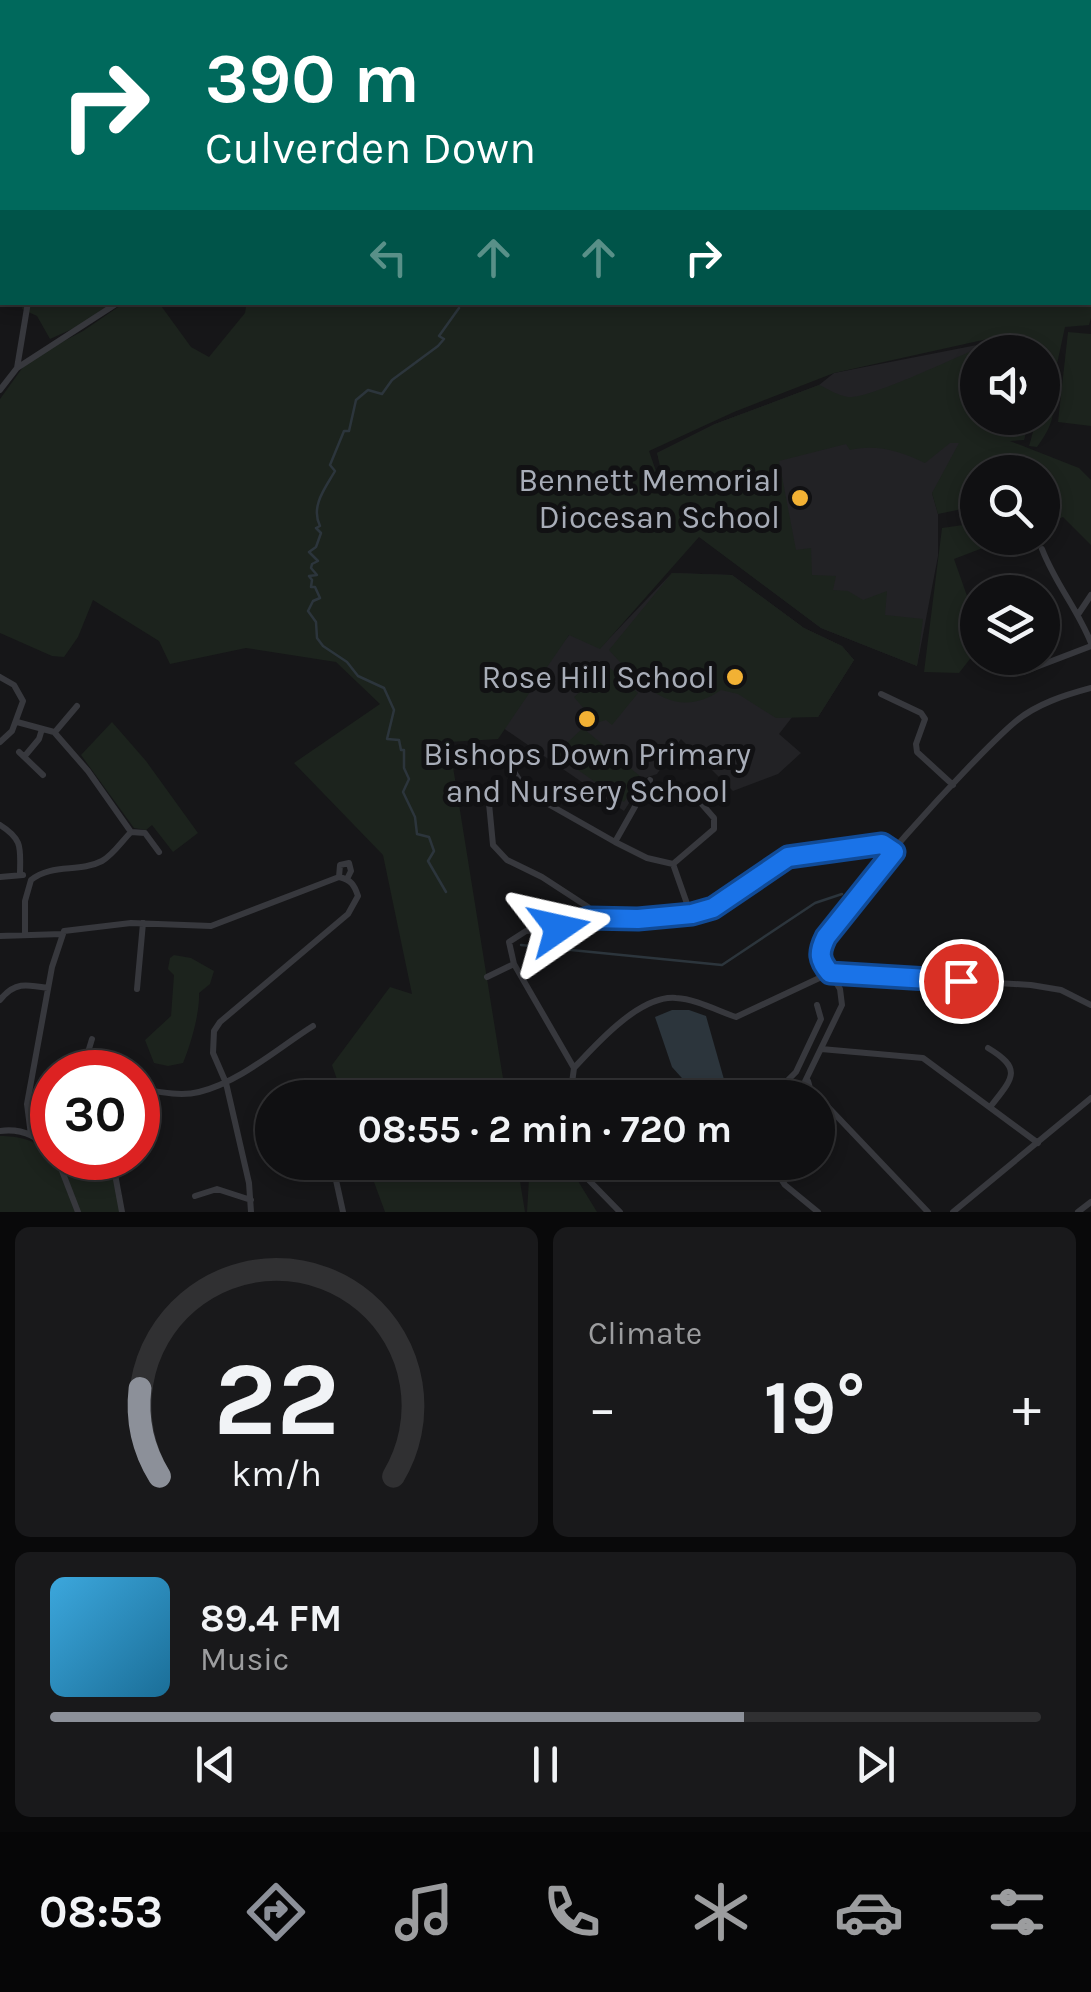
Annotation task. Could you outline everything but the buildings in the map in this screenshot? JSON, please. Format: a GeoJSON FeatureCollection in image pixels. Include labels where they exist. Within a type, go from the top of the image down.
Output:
{"type":"FeatureCollection","features":[{"type":"Feature","properties":{"kind":"street"},"geometry":{"type":"LineString","coordinates":[[17,368],[28,305]]}},
{"type":"Feature","properties":{"kind":"street"},"geometry":{"type":"LineString","coordinates":[[0,390],[17,368],[114,305]]}},
{"type":"Feature","properties":{"kind":"street"},"geometry":{"type":"LineString","coordinates":[[1044,555],[1054,582],[1079,613],[1091,645],[1060,657]]}},
{"type":"Feature","properties":{"kind":"street"},"geometry":{"type":"LineString","coordinates":[[1079,613],[1091,595]]}},
{"type":"Feature","properties":{"kind":"street"},"geometry":{"type":"LineString","coordinates":[[0,677],[20,691],[23,701],[17,722],[0,742]]}},
{"type":"Feature","properties":{"kind":"street"},"geometry":{"type":"LineString","coordinates":[[928,1212],[810,1088],[808,1079],[840,1011],[840,989],[819,955],[826,937],[894,852],[1016,720],[1045,703],[1091,688]]}},
{"type":"Feature","properties":{"kind":"street"},"geometry":{"type":"LineString","coordinates":[[881,694],[921,712],[925,719],[916,744],[918,752],[954,785]]}},
{"type":"Feature","properties":{"kind":"street"},"geometry":{"type":"LineString","coordinates":[[54,732],[76,706]]}},
{"type":"Feature","properties":{"kind":"street"},"geometry":{"type":"LineString","coordinates":[[17,722],[54,732],[88,771],[130,832]]}},
{"type":"Feature","properties":{"kind":"street"},"geometry":{"type":"LineString","coordinates":[[42,728],[39,740],[22,754],[43,774]]}},
{"type":"Feature","properties":{"kind":"street"},"geometry":{"type":"LineString","coordinates":[[514,772],[528,792],[615,842],[648,858],[673,864]]}},
{"type":"Feature","properties":{"kind":"street"},"geometry":{"type":"LineString","coordinates":[[615,842],[650,780]]}},
{"type":"Feature","properties":{"kind":"street"},"geometry":{"type":"LineString","coordinates":[[488,793],[493,845],[508,860],[588,907],[588,918]]}},
{"type":"Feature","properties":{"kind":"street"},"geometry":{"type":"LineString","coordinates":[[673,864],[714,829],[714,818],[700,802]]}},
{"type":"Feature","properties":{"kind":"street"},"geometry":{"type":"LineString","coordinates":[[0,826],[14,834],[20,844],[20,875]]}},
{"type":"Feature","properties":{"kind":"street"},"geometry":{"type":"LineString","coordinates":[[130,832],[145,833],[159,852]]}},
{"type":"Feature","properties":{"kind":"street"},"geometry":{"type":"LineString","coordinates":[[0,877],[34,877],[55,868],[103,861],[130,832]]}},
{"type":"Feature","properties":{"kind":"street"},"geometry":{"type":"LineString","coordinates":[[574,1068],[514,964],[509,942],[526,930],[559,928],[588,918],[692,914],[713,908],[788,857],[878,844],[894,852]]}},
{"type":"Feature","properties":{"kind":"street"},"geometry":{"type":"LineString","coordinates":[[673,864],[692,914]]}},
{"type":"Feature","properties":{"kind":"street"},"geometry":{"type":"LineString","coordinates":[[25,934],[26,890],[34,877]]}},
{"type":"Feature","properties":{"kind":"street"},"geometry":{"type":"LineString","coordinates":[[0,936],[62,934],[131,922],[211,926],[343,878],[354,884],[358,896],[348,914],[214,1031],[213,1053],[226,1086],[252,1212]]}},
{"type":"Feature","properties":{"kind":"street"},"geometry":{"type":"LineString","coordinates":[[137,989],[143,923]]}},
{"type":"Feature","properties":{"kind":"street"},"geometry":{"type":"LineString","coordinates":[[37,1050],[62,934]]}},
{"type":"Feature","properties":{"kind":"street"},"geometry":{"type":"LineString","coordinates":[[486,978],[514,964]]}},
{"type":"Feature","properties":{"kind":"street"},"geometry":{"type":"LineString","coordinates":[[572,1080],[574,1068],[604,1036],[649,1004],[674,997],[736,1017],[830,973],[1031,984],[1061,990],[1091,1004]]}},
{"type":"Feature","properties":{"kind":"street"},"geometry":{"type":"LineString","coordinates":[[0,1000],[20,984],[48,988]]}},
{"type":"Feature","properties":{"kind":"street"},"geometry":{"type":"LineString","coordinates":[[789,1080],[821,1019],[817,1005]]}},
{"type":"Feature","properties":{"kind":"street"},"geometry":{"type":"LineString","coordinates":[[160,1093],[197,1093],[226,1086],[313,1026]]}},
{"type":"Feature","properties":{"kind":"street"},"geometry":{"type":"LineString","coordinates":[[89,1050],[92,1039]]}},
{"type":"Feature","properties":{"kind":"street"},"geometry":{"type":"LineString","coordinates":[[988,1048],[1008,1060],[1012,1070],[1009,1083],[991,1106]]}},
{"type":"Feature","properties":{"kind":"street"},"geometry":{"type":"LineString","coordinates":[[821,1049],[923,1058],[1038,1144]]}},
{"type":"Feature","properties":{"kind":"street"},"geometry":{"type":"LineString","coordinates":[[802,1058],[815,1063]]}},
{"type":"Feature","properties":{"kind":"street"},"geometry":{"type":"LineString","coordinates":[[30,1087],[30,1123]]}},
{"type":"Feature","properties":{"kind":"street"},"geometry":{"type":"LineString","coordinates":[[954,1212],[1091,1098]]}},
{"type":"Feature","properties":{"kind":"street"},"geometry":{"type":"LineString","coordinates":[[0,1132],[30,1135]]}},
{"type":"Feature","properties":{"kind":"street"},"geometry":{"type":"LineString","coordinates":[[69,1180],[78,1212]]}},
{"type":"Feature","properties":{"kind":"street"},"geometry":{"type":"LineString","coordinates":[[116,1180],[122,1212]]}},
{"type":"Feature","properties":{"kind":"street"},"geometry":{"type":"LineString","coordinates":[[336,1180],[343,1212]]}},
{"type":"Feature","properties":{"kind":"street"},"geometry":{"type":"LineString","coordinates":[[590,1180],[620,1212]]}},
{"type":"Feature","properties":{"kind":"street"},"geometry":{"type":"LineString","coordinates":[[781,1180],[818,1212]]}},
{"type":"Feature","properties":{"kind":"street"},"geometry":{"type":"LineString","coordinates":[[196,1196],[217,1189],[250,1200]]}},
{"type":"Feature","properties":{"kind":"street"},"geometry":{"type":"LineString","coordinates":[[1078,1212],[1091,1202]]}},
{"type":"Feature","properties":{"kind":"shaded area"},"geometry":{"type":"Polygon","coordinates":[[[23,305],[111,305],[50,339],[37,316],[22,309],[23,305]]]}},
{"type":"Feature","properties":{"kind":"shaded area"},"geometry":{"type":"Polygon","coordinates":[[[121,305],[160,305],[191,347],[209,357],[245,313],[244,305],[1091,305],[1089,325],[1065,327],[1060,350],[1060,335],[960,335],[960,345],[834,373],[649,451],[658,477],[663,479],[657,453],[715,424],[819,385],[848,397],[873,392],[960,356],[960,435],[1025,435],[1024,440],[1010,441],[1046,455],[960,455],[960,509],[938,514],[932,493],[959,443],[950,443],[925,463],[888,450],[850,450],[846,444],[779,461],[796,550],[811,548],[812,575],[836,576],[833,590],[848,591],[863,600],[887,591],[885,615],[923,619],[917,666],[821,628],[699,537],[600,649],[569,635],[498,739],[449,742],[503,1080],[337,1080],[332,1065],[390,987],[412,994],[383,855],[294,763],[380,704],[336,662],[246,648],[170,664],[159,641],[93,600],[78,637],[64,657],[52,656],[0,633],[0,399],[23,367],[121,305]]]}},
{"type":"Feature","properties":{"kind":"shaded area"},"geometry":{"type":"Polygon","coordinates":[[[1068,332],[1091,334],[1091,426],[1060,422],[1068,332]]]}},
{"type":"Feature","properties":{"kind":"shaded area","name":"Bennett Memorial Diocesan School"},"geometry":{"type":"Polygon","coordinates":[[[960,348],[960,435],[1025,435],[1024,440],[974,440],[932,493],[938,514],[938,556],[917,666],[821,628],[677,520],[657,453],[715,424],[819,385],[834,373],[960,348]]]}},
{"type":"Feature","properties":{"kind":"shaded area"},"geometry":{"type":"Polygon","coordinates":[[[1032,435],[1045,435],[1037,447],[1029,446],[1032,435]]]}},
{"type":"Feature","properties":{"kind":"shaded area"},"geometry":{"type":"Polygon","coordinates":[[[1060,461],[1079,468],[1091,480],[1091,545],[1060,518],[1060,461]]]}},
{"type":"Feature","properties":{"kind":"shaded area"},"geometry":{"type":"Polygon","coordinates":[[[960,525],[960,555],[964,555],[954,559],[960,576],[959,673],[924,672],[942,528],[960,525]]]}},
{"type":"Feature","properties":{"kind":"shaded area","name":"Rose Hill School"},"geometry":{"type":"Polygon","coordinates":[[[672,573],[732,575],[804,628],[842,646],[854,660],[818,717],[793,716],[779,734],[801,753],[778,774],[733,791],[681,739],[657,774],[645,778],[624,811],[496,723],[570,634],[600,648],[672,573]]]}},
{"type":"Feature","properties":{"kind":"shaded area","name":"Rose Hill School"},"geometry":{"type":"Polygon","coordinates":[[[672,573],[732,575],[804,628],[842,646],[854,660],[818,717],[776,718],[738,694],[721,690],[704,699],[673,701],[633,675],[609,650],[672,573]]]}},
{"type":"Feature","properties":{"kind":"shaded area"},"geometry":{"type":"Polygon","coordinates":[[[609,667],[638,693],[612,725],[606,720],[596,723],[574,697],[609,667]]]}},
{"type":"Feature","properties":{"kind":"shaded area"},"geometry":{"type":"Polygon","coordinates":[[[112,722],[198,833],[173,852],[152,825],[146,830],[134,828],[81,755],[112,722]]]}},
{"type":"Feature","properties":{"kind":"shaded area"},"geometry":{"type":"Polygon","coordinates":[[[583,728],[641,777],[624,802],[555,754],[583,728]]]}},
{"type":"Feature","properties":{"kind":"shaded area"},"geometry":{"type":"Polygon","coordinates":[[[170,958],[191,958],[214,971],[210,984],[199,993],[183,1063],[168,1066],[160,1064],[160,1050],[149,1050],[145,1040],[171,1016],[174,975],[168,969],[170,958]]]}},
{"type":"Feature","properties":{"kind":"shaded area"},"geometry":{"type":"Polygon","coordinates":[[[672,1010],[706,1016],[724,1080],[684,1080],[672,1067],[655,1017],[672,1010]]]}},
{"type":"Feature","properties":{"kind":"shaded area"},"geometry":{"type":"Polygon","coordinates":[[[0,1136],[30,1141],[30,1180],[118,1180],[121,1212],[0,1212],[0,1136]]]}},
{"type":"Feature","properties":{"kind":"shaded area"},"geometry":{"type":"Polygon","coordinates":[[[373,1180],[520,1180],[525,1212],[385,1212],[373,1180]]]}},
{"type":"Feature","properties":{"kind":"shaded area"},"geometry":{"type":"Polygon","coordinates":[[[529,1180],[577,1180],[597,1212],[527,1212],[529,1180]]]}},
{"type":"Feature","properties":{"kind":"waterway"},"geometry":{"type":"LineString","coordinates":[[446,892],[428,861],[434,851],[429,837],[417,834],[415,817],[403,792],[409,779],[404,768],[404,750],[399,740],[387,739],[394,710],[384,688],[358,676],[317,638],[316,622],[308,611],[313,601],[320,598],[315,587],[311,587],[309,576],[317,575],[311,568],[318,561],[309,552],[316,547],[321,533],[316,528],[320,526],[318,504],[335,471],[330,465],[344,431],[349,431],[356,400],[368,390],[382,394],[392,380],[438,346],[444,339],[439,336],[459,308]]}},
{"type":"Feature","properties":{"kind":"waterway"},"geometry":{"type":"LineString","coordinates":[[521,945],[722,965],[815,903],[842,894]]}},
{"type":"Feature","properties":{"kind":"place","name":"Bennett Memorial Diocesan School"},"geometry":{"type":"Point","coordinates":[800,498]}},
{"type":"Feature","properties":{"kind":"place","name":"Rose Hill School"},"geometry":{"type":"Point","coordinates":[735,677]}},
{"type":"Feature","properties":{"kind":"place","name":"Bishops Down Primary and Nursery School"},"geometry":{"type":"Point","coordinates":[587,719]}},
{"type":"Feature","properties":{"kind":"route"},"geometry":{"type":"LineString","coordinates":[[559,928],[588,918],[692,914],[713,908],[788,857],[882,844],[894,852],[832,927],[819,955],[822,964],[830,973],[961,981]]}}]}
